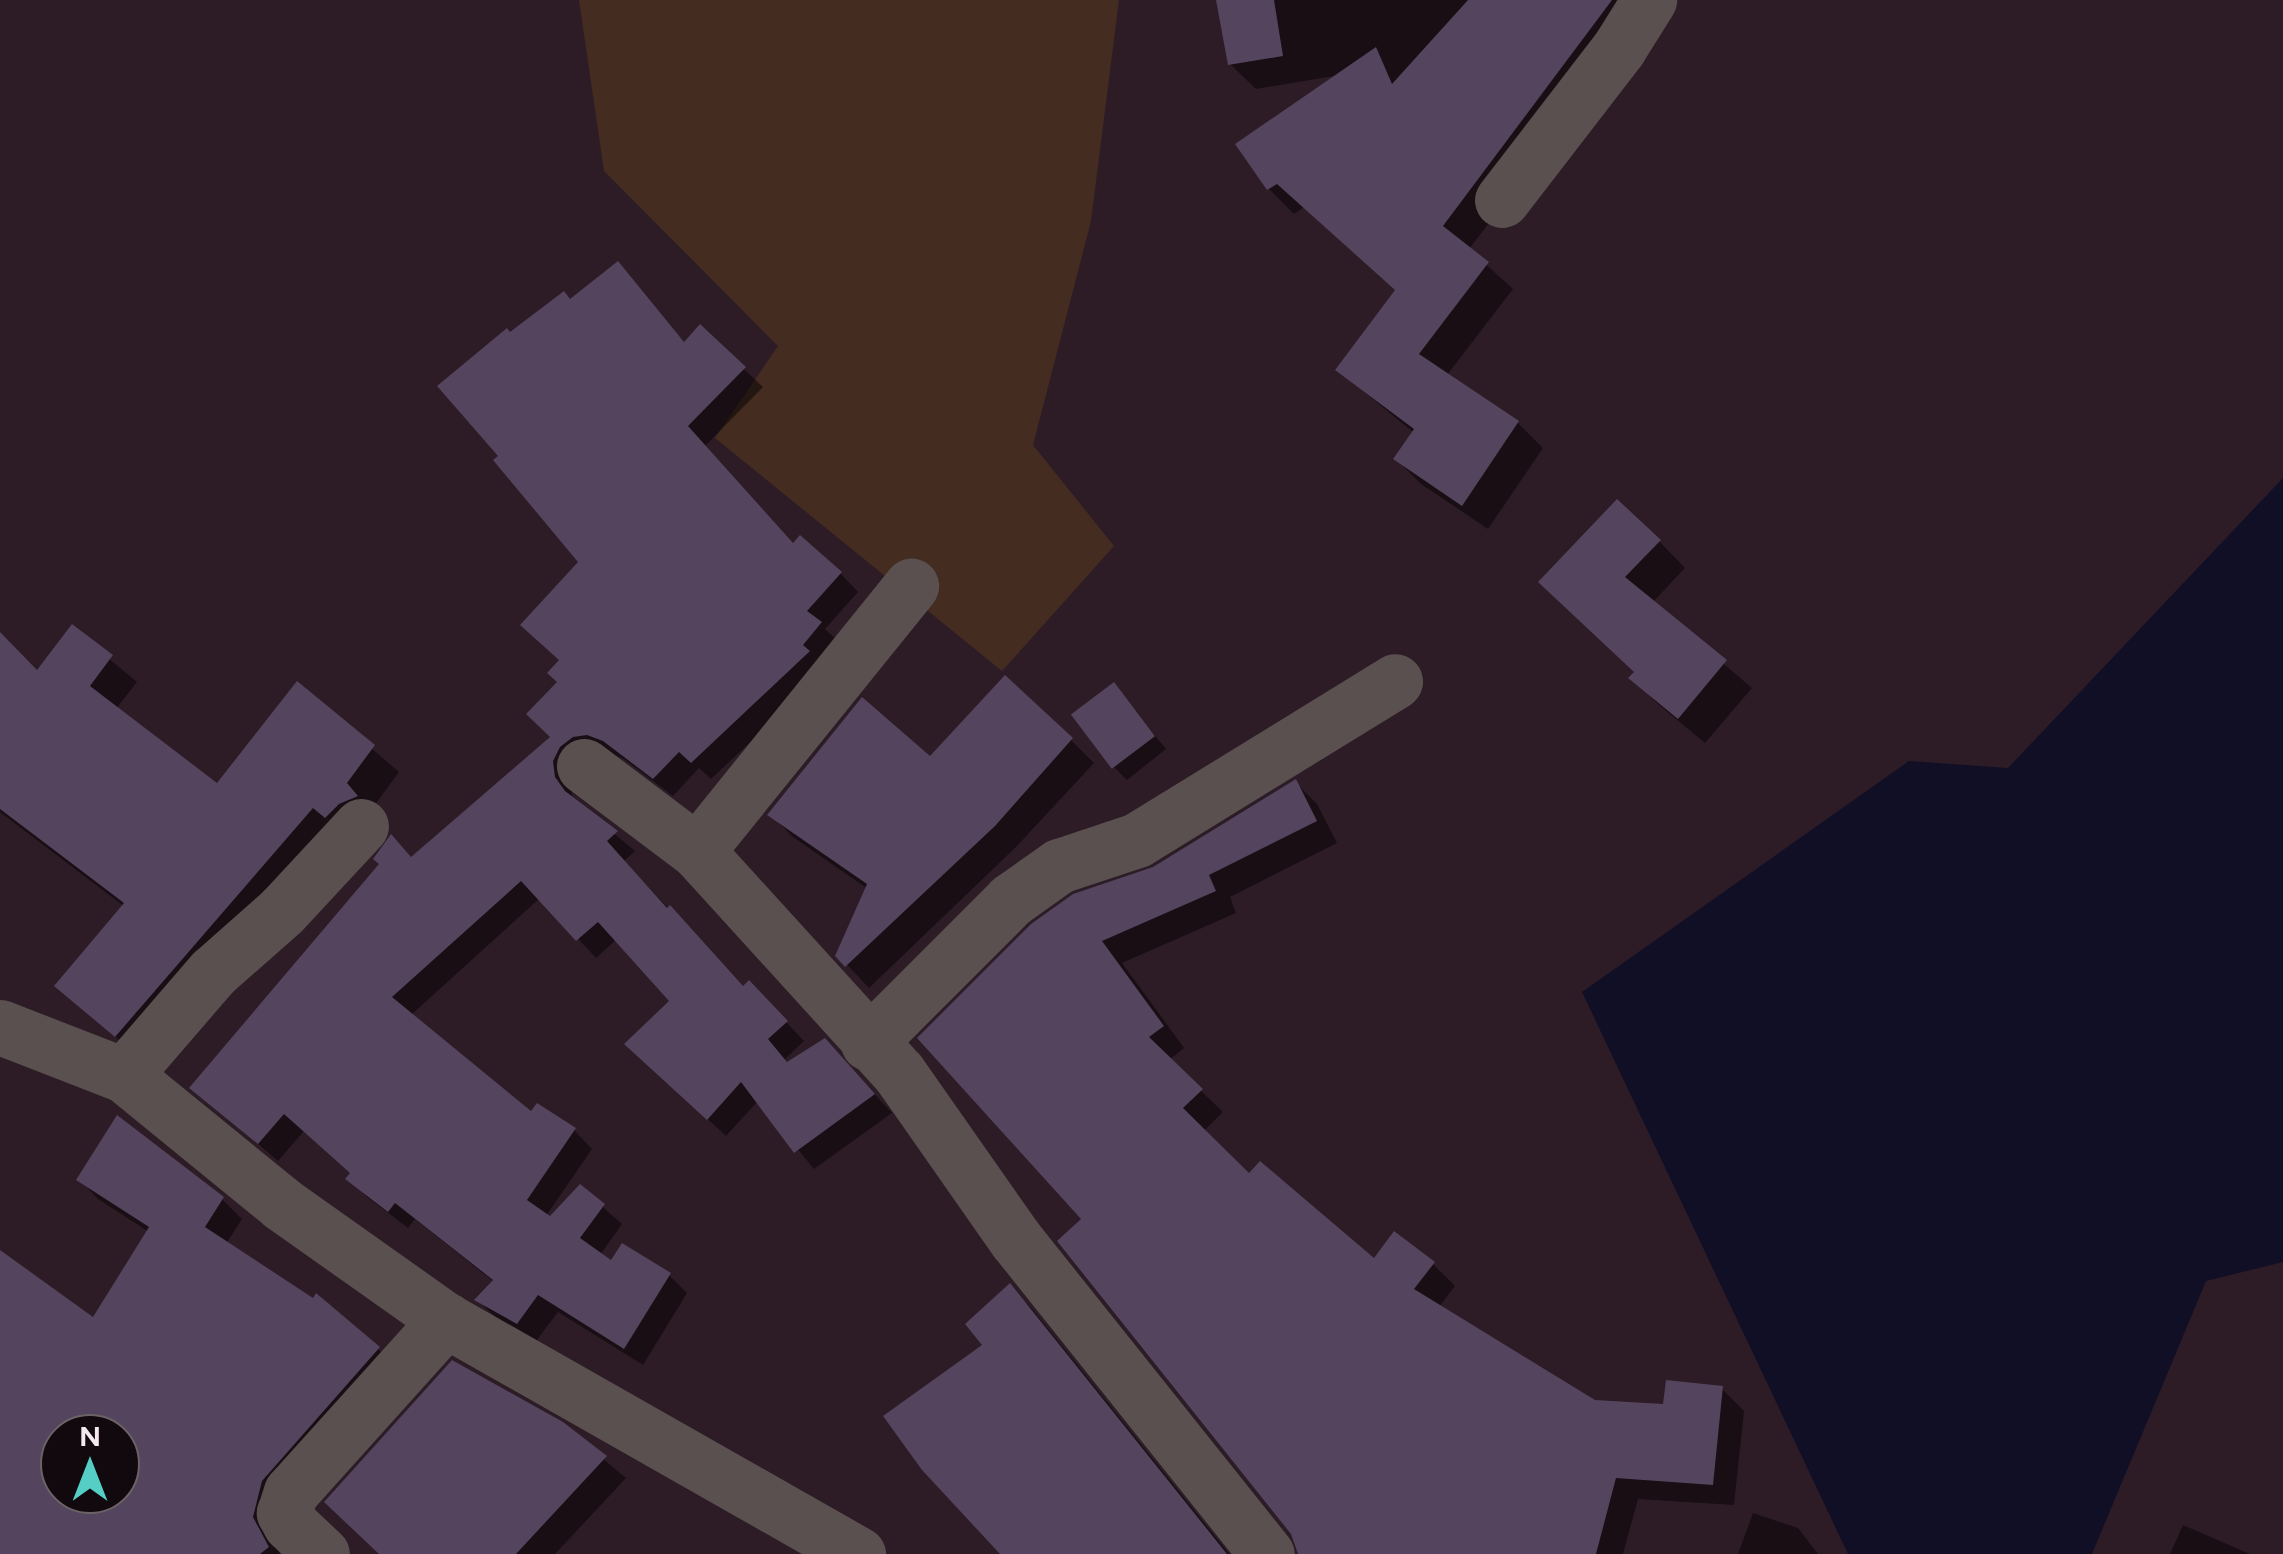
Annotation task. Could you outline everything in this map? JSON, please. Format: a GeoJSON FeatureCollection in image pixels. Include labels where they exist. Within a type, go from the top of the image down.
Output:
{"type":"FeatureCollection","features":[{"type":"Feature","properties":{"kind":"street"},"geometry":{"type":"LineString","coordinates":[[1502,200],[1619,48],[1649,0]]}},
{"type":"Feature","properties":{"kind":"street"},"geometry":{"type":"LineString","coordinates":[[697,851],[910,586]]}},
{"type":"Feature","properties":{"kind":"street"},"geometry":{"type":"LineString","coordinates":[[868,1043],[1010,900],[1059,866],[1137,840],[1395,681]]}},
{"type":"Feature","properties":{"kind":"street"},"geometry":{"type":"LineString","coordinates":[[584,766],[697,851],[899,1073],[1016,1240],[1267,1554]]}},
{"type":"Feature","properties":{"kind":"street"},"geometry":{"type":"LineString","coordinates":[[124,1075],[214,972],[282,911],[361,826]]}},
{"type":"Feature","properties":{"kind":"street"},"geometry":{"type":"LineString","coordinates":[[0,1027],[124,1075],[282,1204],[446,1320],[858,1554]]}},
{"type":"Feature","properties":{"kind":"street"},"geometry":{"type":"LineString","coordinates":[[322,1554],[290,1524],[284,1512],[291,1492],[446,1320]]}},
{"type":"Feature","properties":{"kind":"shaded area"},"geometry":{"type":"Polygon","coordinates":[[[579,0],[1119,0],[1091,221],[1033,445],[1114,546],[1002,671],[715,438],[778,346],[604,171],[579,0]]]}},
{"type":"Feature","properties":{"kind":"water"},"geometry":{"type":"Polygon","coordinates":[[[2283,478],[2283,1262],[2206,1281],[2092,1554],[1848,1554],[1582,992],[1909,761],[2008,768],[2283,478]]]}},
{"type":"Feature","properties":{"kind":"building"},"geometry":{"type":"Polygon","coordinates":[[[1216,0],[1274,0],[1283,56],[1228,65],[1216,0]]]}},
{"type":"Feature","properties":{"kind":"building"},"geometry":{"type":"Polygon","coordinates":[[[1468,0],[1612,0],[1443,226],[1489,262],[1419,354],[1519,421],[1462,506],[1393,459],[1414,429],[1335,370],[1395,290],[1277,184],[1267,190],[1235,144],[1376,47],[1392,84],[1468,0]]]}},
{"type":"Feature","properties":{"kind":"building"},"geometry":{"type":"Polygon","coordinates":[[[618,261],[684,342],[700,324],[746,367],[688,426],[793,543],[800,535],[842,572],[807,611],[822,622],[803,645],[810,651],[691,763],[679,752],[653,779],[603,741],[587,735],[573,737],[560,747],[553,761],[555,777],[565,791],[618,831],[607,841],[667,908],[670,905],[743,986],[749,980],[788,1021],[768,1039],[787,1062],[825,1038],[875,1094],[794,1153],[741,1082],[707,1120],[624,1044],[669,1001],[598,922],[576,941],[521,881],[392,997],[531,1111],[537,1103],[576,1128],[527,1200],[550,1216],[580,1184],[605,1204],[580,1238],[611,1260],[622,1243],[671,1273],[624,1349],[538,1295],[517,1324],[474,1300],[493,1280],[395,1203],[388,1212],[345,1179],[350,1173],[284,1114],[258,1144],[189,1088],[379,864],[373,859],[391,834],[411,857],[550,737],[526,714],[557,682],[547,673],[559,660],[520,625],[578,562],[493,460],[498,456],[437,386],[507,328],[510,332],[564,291],[570,299],[618,261]]]}},
{"type":"Feature","properties":{"kind":"building"},"geometry":{"type":"Polygon","coordinates":[[[1617,499],[1661,540],[1625,577],[1727,660],[1678,719],[1628,678],[1634,672],[1538,582],[1617,499]]]}},
{"type":"Feature","properties":{"kind":"building"},"geometry":{"type":"Polygon","coordinates":[[[72,624],[113,655],[90,686],[217,783],[297,681],[375,745],[347,783],[358,796],[339,804],[325,818],[313,808],[115,1037],[54,986],[124,903],[0,809],[0,632],[37,670],[72,624]]]}},
{"type":"Feature","properties":{"kind":"building"},"geometry":{"type":"Polygon","coordinates":[[[1005,675],[1073,738],[995,826],[845,967],[835,956],[867,884],[767,815],[862,697],[930,756],[1005,675]]]}},
{"type":"Feature","properties":{"kind":"building"},"geometry":{"type":"Polygon","coordinates":[[[1114,682],[1155,736],[1112,769],[1071,714],[1114,682]]]}},
{"type":"Feature","properties":{"kind":"building"},"geometry":{"type":"Polygon","coordinates":[[[1296,779],[1317,821],[1209,875],[1216,891],[1102,941],[1164,1026],[1149,1037],[1203,1089],[1183,1108],[1249,1173],[1260,1161],[1374,1258],[1394,1231],[1435,1262],[1414,1289],[1595,1400],[1663,1404],[1666,1380],[1723,1386],[1713,1485],[1616,1478],[1596,1554],[1298,1554],[1291,1534],[1057,1241],[1081,1219],[917,1038],[1031,924],[1073,894],[1153,867],[1296,779]]]}},
{"type":"Feature","properties":{"kind":"building"},"geometry":{"type":"Polygon","coordinates":[[[117,1115],[224,1197],[205,1227],[313,1298],[316,1293],[380,1347],[262,1481],[253,1517],[269,1547],[260,1554],[0,1554],[0,1250],[93,1317],[149,1227],[76,1180],[117,1115]]]}},
{"type":"Feature","properties":{"kind":"building"},"geometry":{"type":"Polygon","coordinates":[[[1010,1283],[1227,1554],[1000,1554],[922,1470],[883,1416],[982,1345],[965,1324],[1010,1283]]]}},
{"type":"Feature","properties":{"kind":"building"},"geometry":{"type":"Polygon","coordinates":[[[452,1360],[563,1422],[607,1456],[516,1554],[379,1554],[324,1502],[452,1360]]]}}]}
